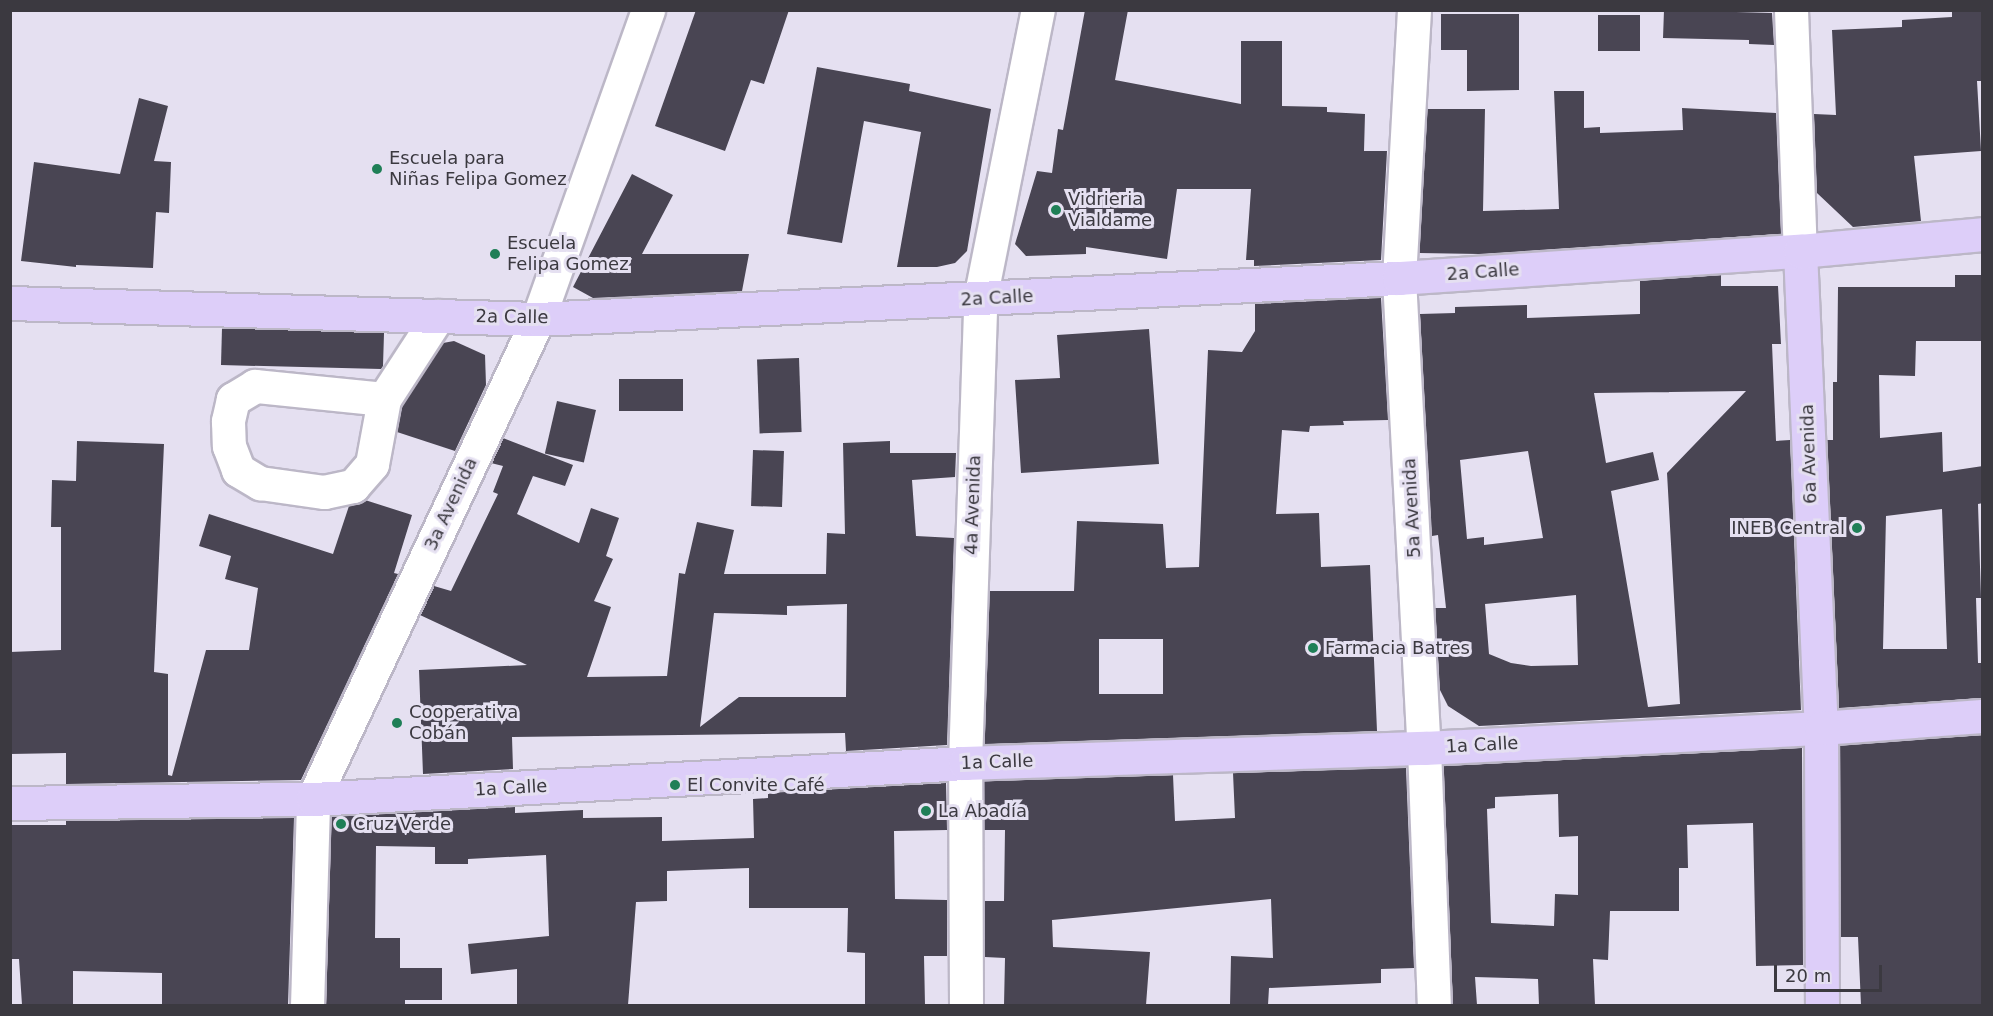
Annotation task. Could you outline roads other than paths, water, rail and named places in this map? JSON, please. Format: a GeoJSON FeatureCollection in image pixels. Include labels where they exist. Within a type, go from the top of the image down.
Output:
{"type":"FeatureCollection","features":[{"type":"Feature","properties":{"kind":"main road","name":"2a Calle"},"geometry":{"type":"LineString","coordinates":[[10,303],[537,319],[1399,278],[1800,251],[1983,234]]}},
{"type":"Feature","properties":{"kind":"main road","name":"6a Avenida"},"geometry":{"type":"LineString","coordinates":[[1800,251],[1821,728],[1822,1005]]}},
{"type":"Feature","properties":{"kind":"main road","name":"1a Calle"},"geometry":{"type":"LineString","coordinates":[[10,803],[313,799],[965,763],[1424,748],[1821,728],[1983,716]]}},
{"type":"Feature","properties":{"kind":"street","name":"3a Avenida"},"geometry":{"type":"LineString","coordinates":[[307,1005],[313,799],[537,319],[648,10]]}},
{"type":"Feature","properties":{"kind":"street","name":"4a Avenida"},"geometry":{"type":"LineString","coordinates":[[966,1005],[965,763],[980,299],[1038,10]]}},
{"type":"Feature","properties":{"kind":"street","name":"5a Avenida"},"geometry":{"type":"LineString","coordinates":[[1414,10],[1399,278],[1424,748],[1434,1005]]}},
{"type":"Feature","properties":{"kind":"street","name":"6a Avenida"},"geometry":{"type":"LineString","coordinates":[[1791,10],[1800,251]]}},
{"type":"Feature","properties":{"kind":"street"},"geometry":{"type":"LineString","coordinates":[[384,399],[255,386],[233,399],[228,421],[229,446],[238,470],[260,483],[324,492],[353,486],[372,464],[384,399],[438,316]]}},
{"type":"Feature","properties":{"kind":"place","name":"Escuela para Niñas Felipa Gomez"},"geometry":{"type":"Point","coordinates":[377,169]}},
{"type":"Feature","properties":{"kind":"place","name":"Vidrieria Vialdame"},"geometry":{"type":"Point","coordinates":[1056,210]}},
{"type":"Feature","properties":{"kind":"place","name":"Escuela Felipa Gomez"},"geometry":{"type":"Point","coordinates":[495,254]}},
{"type":"Feature","properties":{"kind":"place","name":"INEB Central"},"geometry":{"type":"Point","coordinates":[1857,528]}},
{"type":"Feature","properties":{"kind":"place","name":"Farmacia Batres"},"geometry":{"type":"Point","coordinates":[1313,648]}},
{"type":"Feature","properties":{"kind":"place","name":"Cooperativa Cobán"},"geometry":{"type":"Point","coordinates":[397,723]}},
{"type":"Feature","properties":{"kind":"place","name":"El Convite Café"},"geometry":{"type":"Point","coordinates":[675,785]}},
{"type":"Feature","properties":{"kind":"place","name":"La Abadía"},"geometry":{"type":"Point","coordinates":[926,811]}},
{"type":"Feature","properties":{"kind":"place","name":"Cruz Verde"},"geometry":{"type":"Point","coordinates":[341,824]}}]}
